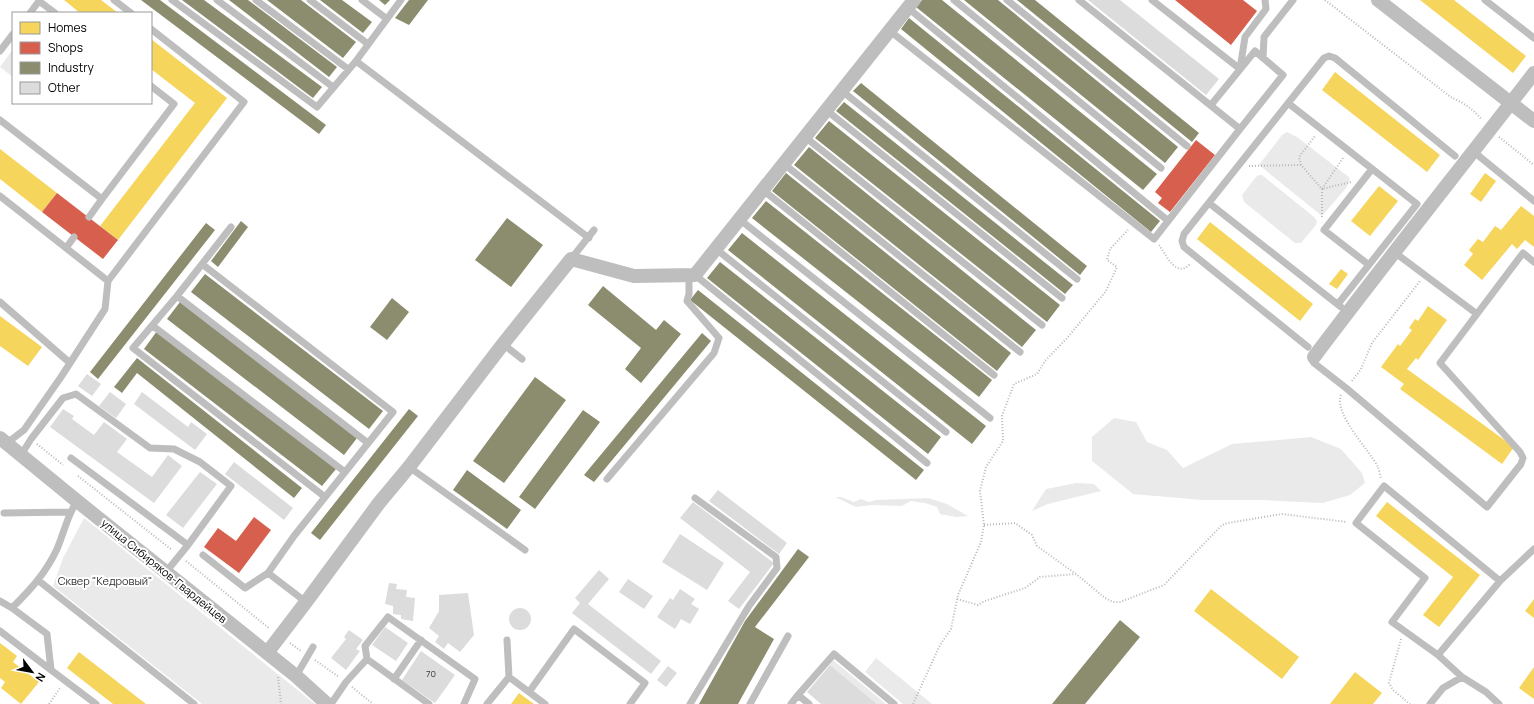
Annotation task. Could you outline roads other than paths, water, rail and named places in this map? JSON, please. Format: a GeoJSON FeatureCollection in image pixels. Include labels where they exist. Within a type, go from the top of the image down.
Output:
{"type":"FeatureCollection","features":[{"type":"Feature","properties":{"kind":"street"},"geometry":{"type":"LineString","coordinates":[[1378,0],[1534,121]]}},
{"type":"Feature","properties":{"kind":"street"},"geometry":{"type":"LineString","coordinates":[[271,656],[280,637],[379,503],[409,467],[503,344],[571,259],[634,276],[692,275],[716,249],[911,4]]}},
{"type":"Feature","properties":{"kind":"street"},"geometry":{"type":"LineString","coordinates":[[1311,352],[1343,308],[1394,252],[1421,208],[1474,152],[1534,73]]}},
{"type":"Feature","properties":{"kind":"street","name":"улица Сибиряков-Гвардейцев"},"geometry":{"type":"LineString","coordinates":[[4,440],[73,506],[166,572],[296,676],[327,704]]}},
{"type":"Feature","properties":{"kind":"lane"},"geometry":{"type":"LineString","coordinates":[[31,12],[40,0],[54,12]]}},
{"type":"Feature","properties":{"kind":"lane"},"geometry":{"type":"LineString","coordinates":[[114,0],[130,12]]}},
{"type":"Feature","properties":{"kind":"lane"},"geometry":{"type":"LineString","coordinates":[[172,0],[317,107],[356,61],[401,0]]}},
{"type":"Feature","properties":{"kind":"lane"},"geometry":{"type":"LineString","coordinates":[[217,0],[333,88]]}},
{"type":"Feature","properties":{"kind":"lane"},"geometry":{"type":"LineString","coordinates":[[256,0],[348,69]]}},
{"type":"Feature","properties":{"kind":"lane"},"geometry":{"type":"LineString","coordinates":[[310,0],[368,44]]}},
{"type":"Feature","properties":{"kind":"lane"},"geometry":{"type":"LineString","coordinates":[[362,0],[387,19]]}},
{"type":"Feature","properties":{"kind":"lane"},"geometry":{"type":"LineString","coordinates":[[954,0],[1161,168]]}},
{"type":"Feature","properties":{"kind":"lane"},"geometry":{"type":"LineString","coordinates":[[1006,0],[1187,146]]}},
{"type":"Feature","properties":{"kind":"lane"},"geometry":{"type":"LineString","coordinates":[[1079,0],[1240,129]]}},
{"type":"Feature","properties":{"kind":"lane"},"geometry":{"type":"LineString","coordinates":[[1152,0],[1240,69]]}},
{"type":"Feature","properties":{"kind":"lane"},"geometry":{"type":"LineString","coordinates":[[1240,69],[1245,37],[1266,9],[1265,0]]}},
{"type":"Feature","properties":{"kind":"lane"},"geometry":{"type":"LineString","coordinates":[[1263,58],[1264,37],[1293,0]]}},
{"type":"Feature","properties":{"kind":"lane"},"geometry":{"type":"LineString","coordinates":[[1484,0],[1534,38]]}},
{"type":"Feature","properties":{"kind":"lane"},"geometry":{"type":"LineString","coordinates":[[911,4],[1166,219]]}},
{"type":"Feature","properties":{"kind":"lane"},"geometry":{"type":"LineString","coordinates":[[4,440],[24,430],[105,309],[108,281],[244,102],[152,30]]}},
{"type":"Feature","properties":{"kind":"lane"},"geometry":{"type":"LineString","coordinates":[[890,31],[1154,239],[1283,75],[1255,51],[1211,105]]}},
{"type":"Feature","properties":{"kind":"lane"},"geometry":{"type":"LineString","coordinates":[[0,51],[12,35]]}},
{"type":"Feature","properties":{"kind":"lane"},"geometry":{"type":"LineString","coordinates":[[1455,156],[1335,58],[1329,56],[1324,58],[1237,167],[1184,234],[1182,241],[1184,247],[1311,352],[1314,363],[1346,388],[1487,507],[1521,464],[1523,458],[1520,452],[1440,363],[1523,253],[1534,262]]}},
{"type":"Feature","properties":{"kind":"lane"},"geometry":{"type":"LineString","coordinates":[[356,61],[589,238]]}},
{"type":"Feature","properties":{"kind":"lane"},"geometry":{"type":"LineString","coordinates":[[89,217],[174,104],[152,87]]}},
{"type":"Feature","properties":{"kind":"lane"},"geometry":{"type":"LineString","coordinates":[[842,91],[1077,278]]}},
{"type":"Feature","properties":{"kind":"lane"},"geometry":{"type":"LineString","coordinates":[[1209,203],[1343,308],[1368,265],[1421,208],[1288,103]]}},
{"type":"Feature","properties":{"kind":"lane"},"geometry":{"type":"LineString","coordinates":[[826,110],[1062,298]]}},
{"type":"Feature","properties":{"kind":"lane"},"geometry":{"type":"LineString","coordinates":[[0,120],[102,199]]}},
{"type":"Feature","properties":{"kind":"lane"},"geometry":{"type":"LineString","coordinates":[[805,137],[1042,325]]}},
{"type":"Feature","properties":{"kind":"lane"},"geometry":{"type":"LineString","coordinates":[[1474,152],[1534,201]]}},
{"type":"Feature","properties":{"kind":"lane"},"geometry":{"type":"LineString","coordinates":[[784,164],[1020,352]]}},
{"type":"Feature","properties":{"kind":"lane"},"geometry":{"type":"LineString","coordinates":[[1368,265],[1324,230],[1372,169]]}},
{"type":"Feature","properties":{"kind":"lane"},"geometry":{"type":"LineString","coordinates":[[763,190],[994,375]]}},
{"type":"Feature","properties":{"kind":"lane"},"geometry":{"type":"LineString","coordinates":[[0,196],[108,281]]}},
{"type":"Feature","properties":{"kind":"lane"},"geometry":{"type":"LineString","coordinates":[[740,219],[990,418]]}},
{"type":"Feature","properties":{"kind":"lane"},"geometry":{"type":"LineString","coordinates":[[231,227],[153,326],[133,348],[325,497]]}},
{"type":"Feature","properties":{"kind":"lane"},"geometry":{"type":"LineString","coordinates":[[571,259],[594,230]]}},
{"type":"Feature","properties":{"kind":"lane"},"geometry":{"type":"LineString","coordinates":[[66,248],[74,237]]}},
{"type":"Feature","properties":{"kind":"lane"},"geometry":{"type":"LineString","coordinates":[[716,249],[946,432]]}},
{"type":"Feature","properties":{"kind":"lane"},"geometry":{"type":"LineString","coordinates":[[1394,252],[1477,314]]}},
{"type":"Feature","properties":{"kind":"lane"},"geometry":{"type":"LineString","coordinates":[[202,264],[393,412],[294,536],[268,574],[245,588],[203,555]]}},
{"type":"Feature","properties":{"kind":"lane"},"geometry":{"type":"LineString","coordinates":[[692,275],[927,463]]}},
{"type":"Feature","properties":{"kind":"lane"},"geometry":{"type":"LineString","coordinates":[[606,479],[714,353],[719,338],[687,301],[690,294],[692,275]]}},
{"type":"Feature","properties":{"kind":"lane"},"geometry":{"type":"LineString","coordinates":[[177,296],[368,443]]}},
{"type":"Feature","properties":{"kind":"lane"},"geometry":{"type":"LineString","coordinates":[[0,302],[70,363]]}},
{"type":"Feature","properties":{"kind":"lane"},"geometry":{"type":"LineString","coordinates":[[153,326],[344,472]]}},
{"type":"Feature","properties":{"kind":"lane"},"geometry":{"type":"LineString","coordinates":[[503,344],[522,359]]}},
{"type":"Feature","properties":{"kind":"lane"},"geometry":{"type":"LineString","coordinates":[[21,455],[31,439],[63,398],[76,394],[150,448],[174,449],[200,462],[231,486],[188,545],[166,572]]}},
{"type":"Feature","properties":{"kind":"lane"},"geometry":{"type":"LineString","coordinates":[[72,458],[188,545]]}},
{"type":"Feature","properties":{"kind":"lane"},"geometry":{"type":"LineString","coordinates":[[409,467],[525,550]]}},
{"type":"Feature","properties":{"kind":"lane"},"geometry":{"type":"LineString","coordinates":[[1499,704],[1486,692],[1462,677],[1438,655],[1392,622],[1425,578],[1356,523],[1384,486],[1500,581]]}},
{"type":"Feature","properties":{"kind":"lane"},"geometry":{"type":"LineString","coordinates":[[690,704],[749,606],[777,568],[776,557],[695,498]]}},
{"type":"Feature","properties":{"kind":"lane"},"geometry":{"type":"LineString","coordinates":[[4,513],[73,506],[57,550],[39,581],[12,608]]}},
{"type":"Feature","properties":{"kind":"lane"},"geometry":{"type":"LineString","coordinates":[[1438,655],[1500,581],[1534,549]]}},
{"type":"Feature","properties":{"kind":"lane"},"geometry":{"type":"LineString","coordinates":[[268,574],[306,602]]}},
{"type":"Feature","properties":{"kind":"lane"},"geometry":{"type":"LineString","coordinates":[[39,581],[194,704]]}},
{"type":"Feature","properties":{"kind":"lane"},"geometry":{"type":"LineString","coordinates":[[0,600],[47,634],[51,670]]}},
{"type":"Feature","properties":{"kind":"lane"},"geometry":{"type":"LineString","coordinates":[[429,704],[367,659],[365,646],[388,617],[475,679],[464,704]]}},
{"type":"Feature","properties":{"kind":"lane"},"geometry":{"type":"LineString","coordinates":[[529,692],[574,629],[645,683],[630,704]]}},
{"type":"Feature","properties":{"kind":"lane"},"geometry":{"type":"LineString","coordinates":[[0,631],[96,704]]}},
{"type":"Feature","properties":{"kind":"lane"},"geometry":{"type":"LineString","coordinates":[[750,704],[788,636]]}},
{"type":"Feature","properties":{"kind":"lane"},"geometry":{"type":"LineString","coordinates":[[394,679],[421,640]]}},
{"type":"Feature","properties":{"kind":"lane"},"geometry":{"type":"LineString","coordinates":[[487,704],[509,677],[507,640]]}},
{"type":"Feature","properties":{"kind":"lane"},"geometry":{"type":"LineString","coordinates":[[296,676],[307,654],[313,647]]}},
{"type":"Feature","properties":{"kind":"lane"},"geometry":{"type":"LineString","coordinates":[[791,704],[834,654],[894,704]]}},
{"type":"Feature","properties":{"kind":"lane"},"geometry":{"type":"LineString","coordinates":[[331,704],[346,682],[367,659]]}},
{"type":"Feature","properties":{"kind":"lane"},"geometry":{"type":"LineString","coordinates":[[509,677],[545,704]]}},
{"type":"Feature","properties":{"kind":"lane"},"geometry":{"type":"LineString","coordinates":[[1430,704],[1443,688],[1462,677]]}},
{"type":"Feature","properties":{"kind":"lane"},"geometry":{"type":"LineString","coordinates":[[798,695],[809,704]]}},
{"type":"Feature","properties":{"kind":"park label","name":"Сквер \"Кедровый\""},"geometry":{"type":"Point","coordinates":[105,581]}}]}
